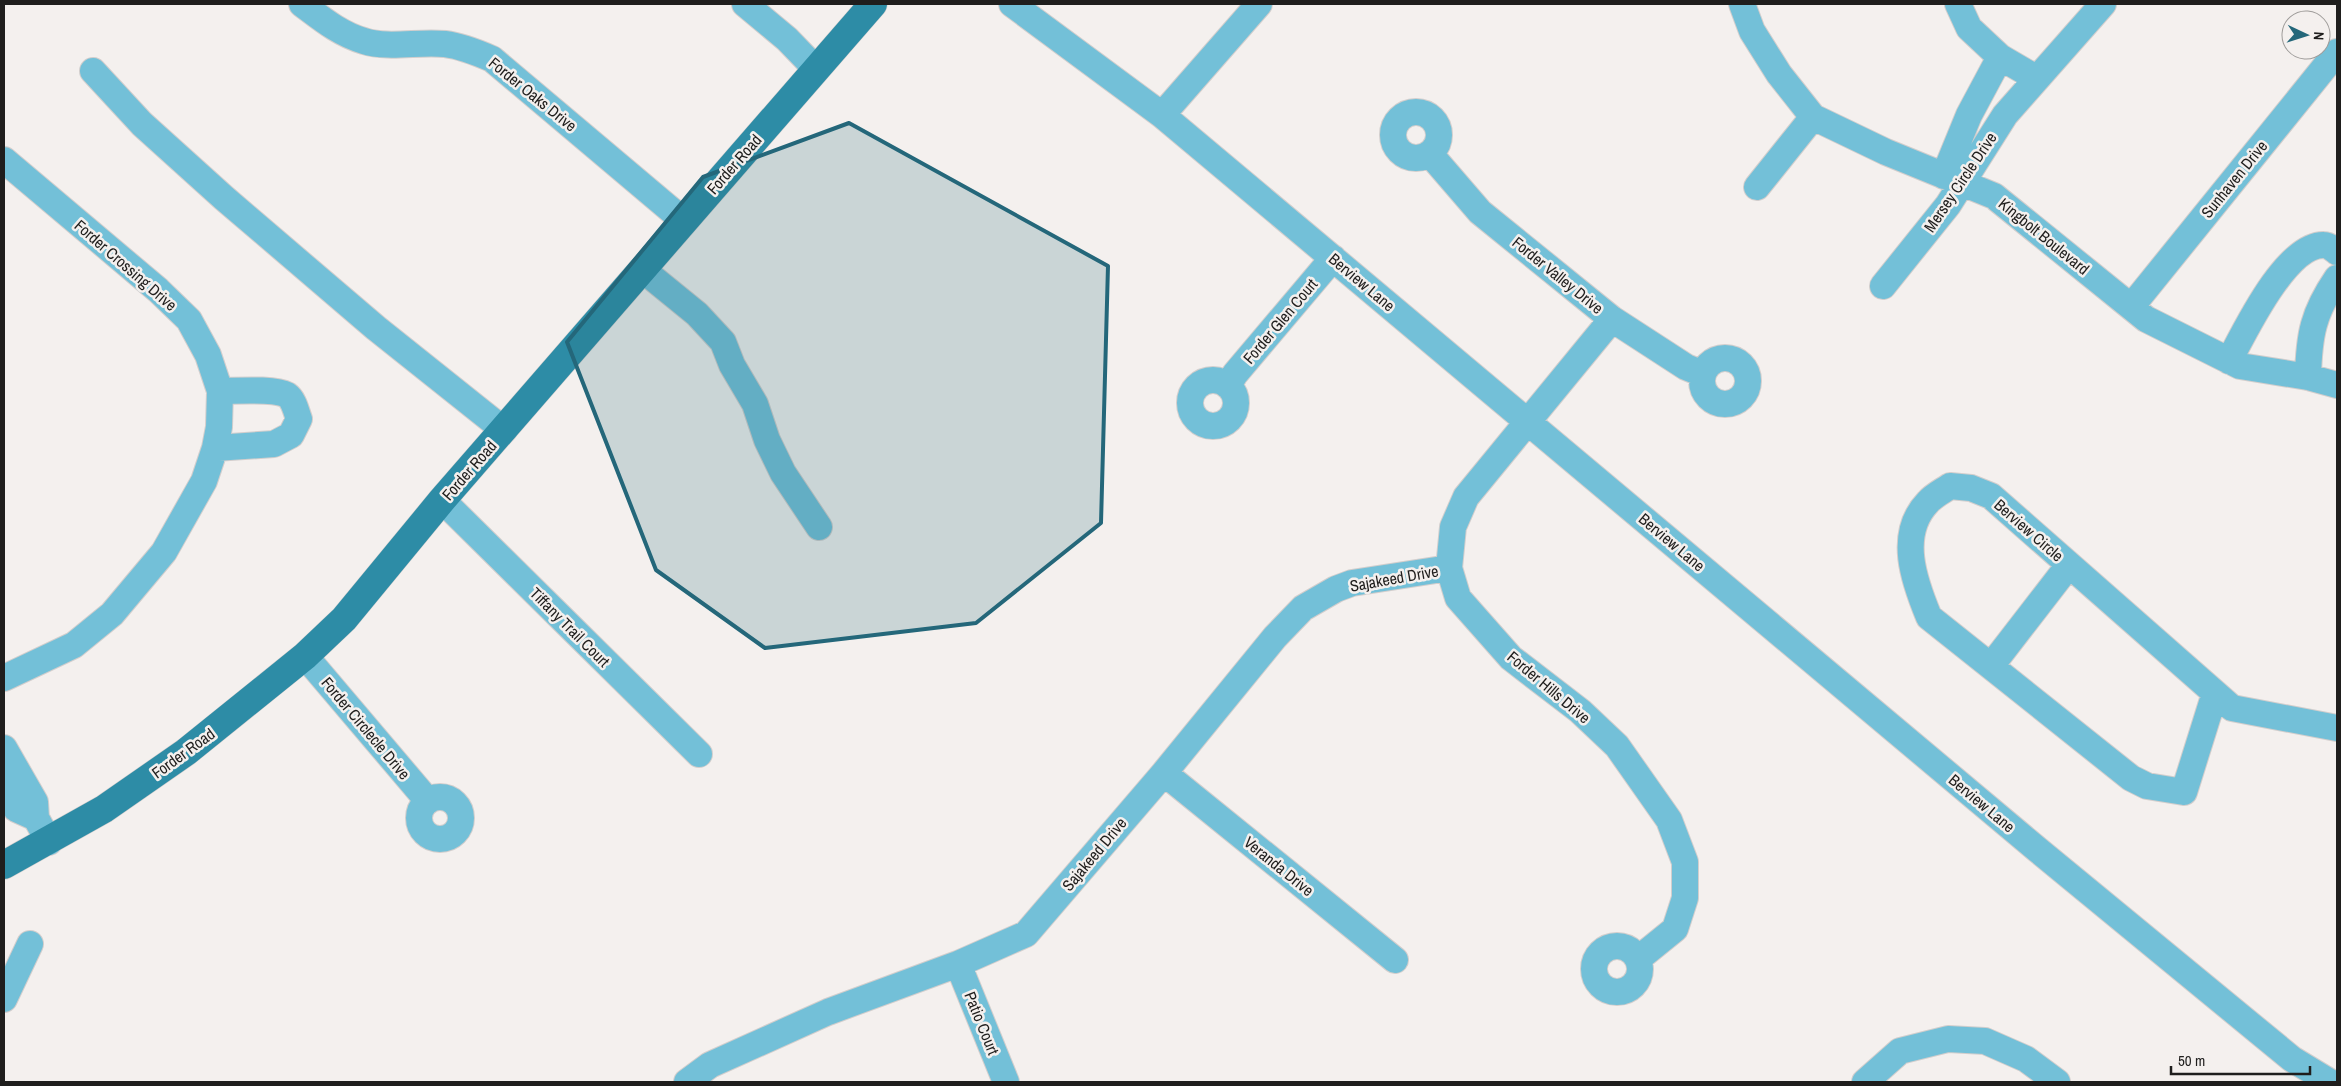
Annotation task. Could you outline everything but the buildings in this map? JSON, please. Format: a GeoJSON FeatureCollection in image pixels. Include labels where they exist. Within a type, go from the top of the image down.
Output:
{"type":"FeatureCollection","features":[{"type":"Feature","properties":{"kind":"main road","name":"Forder Road"},"geometry":{"type":"LineString","coordinates":[[4,865],[49,842],[104,809],[186,752],[305,656],[344,619],[442,500],[873,4]]}},
{"type":"Feature","properties":{"kind":"street","name":"Forder Oaks Drive"},"geometry":{"type":"LineString","coordinates":[[302,4],[345,34],[366,42],[443,44],[466,48],[492,58],[684,221]]}},
{"type":"Feature","properties":{"kind":"street"},"geometry":{"type":"LineString","coordinates":[[745,4],[787,39],[816,69]]}},
{"type":"Feature","properties":{"kind":"street"},"geometry":{"type":"LineString","coordinates":[[1162,115],[1259,4]]}},
{"type":"Feature","properties":{"kind":"street","name":"Kingbolt Boulevard"},"geometry":{"type":"LineString","coordinates":[[1742,4],[1752,31],[1774,67],[1813,117],[1886,152],[1994,196],[2146,319],[2240,366],[2308,376],[2337,385]]}},
{"type":"Feature","properties":{"kind":"street"},"geometry":{"type":"LineString","coordinates":[[1958,4],[1969,28],[2000,57],[2036,78]]}},
{"type":"Feature","properties":{"kind":"street","name":"Mersey Circle Drive"},"geometry":{"type":"LineString","coordinates":[[1883,286],[1953,180],[2036,78],[2104,4]]}},
{"type":"Feature","properties":{"kind":"street","name":"Berview Lane"},"geometry":{"type":"LineString","coordinates":[[1028,8],[1162,115],[2038,850],[2292,1059],[2330,1082]]}},
{"type":"Feature","properties":{"kind":"street","name":"Sunhaven Drive"},"geometry":{"type":"LineString","coordinates":[[2131,307],[2337,52]]}},
{"type":"Feature","properties":{"kind":"street","name":"Mersey Circle Drive"},"geometry":{"type":"LineString","coordinates":[[1953,180],[1969,115],[2000,57]]}},
{"type":"Feature","properties":{"kind":"street"},"geometry":{"type":"LineString","coordinates":[[93,71],[142,124],[224,198],[376,328],[504,430]]}},
{"type":"Feature","properties":{"kind":"street"},"geometry":{"type":"LineString","coordinates":[[1757,187],[1813,117]]}},
{"type":"Feature","properties":{"kind":"street","name":"Forder Valley Drive"},"geometry":{"type":"LineString","coordinates":[[1430,154],[1480,212],[1612,319],[1686,367],[1703,374]]}},
{"type":"Feature","properties":{"kind":"street","name":"Forder Crossing Drive"},"geometry":{"type":"LineString","coordinates":[[4,160],[158,290],[189,320],[208,355],[220,391],[219,427],[215,448],[204,481],[164,552],[112,614],[74,645],[4,678]]}},
{"type":"Feature","properties":{"kind":"street"},"geometry":{"type":"LineString","coordinates":[[2229,360],[2257,308],[2295,258],[2306,250],[2317,246],[2326,245],[2337,252]]}},
{"type":"Feature","properties":{"kind":"street","name":"Forder Glen Court"},"geometry":{"type":"LineString","coordinates":[[1228,386],[1333,258]]}},
{"type":"Feature","properties":{"kind":"street"},"geometry":{"type":"LineString","coordinates":[[643,270],[697,314],[723,342],[732,365],[754,404],[766,440],[783,473],[819,527]]}},
{"type":"Feature","properties":{"kind":"street"},"geometry":{"type":"LineString","coordinates":[[2308,376],[2308,344],[2314,317],[2337,278]]}},
{"type":"Feature","properties":{"kind":"street","name":"Forder Hills Drive"},"geometry":{"type":"LineString","coordinates":[[1612,319],[1466,497],[1453,527],[1449,568],[1458,598],[1511,658],[1580,711],[1617,746],[1670,820],[1685,862],[1685,898],[1675,929],[1638,959]]}},
{"type":"Feature","properties":{"kind":"street"},"geometry":{"type":"LineString","coordinates":[[215,448],[274,444],[291,435],[299,419],[293,402],[287,395],[220,391]]}},
{"type":"Feature","properties":{"kind":"street","name":"Berview Circle"},"geometry":{"type":"LineString","coordinates":[[2215,693],[2184,792],[2147,786],[2131,778],[1929,617],[1915,583],[1910,544],[1918,515],[1929,501],[1950,486],[1971,488],[1991,496],[2069,565],[2215,693],[2232,708],[2337,728]]}},
{"type":"Feature","properties":{"kind":"street","name":"Tiffany Trail Court"},"geometry":{"type":"LineString","coordinates":[[442,500],[699,754]]}},
{"type":"Feature","properties":{"kind":"street","name":"Berview Circle"},"geometry":{"type":"LineString","coordinates":[[1991,666],[2069,565]]}},
{"type":"Feature","properties":{"kind":"street","name":"Sajakeed Drive"},"geometry":{"type":"LineString","coordinates":[[687,1082],[710,1065],[828,1012],[958,964],[1026,934],[1164,773],[1275,637],[1303,608],[1336,589],[1352,583],[1449,568]]}},
{"type":"Feature","properties":{"kind":"street","name":"Forder Circlecle Drive"},"geometry":{"type":"LineString","coordinates":[[305,656],[428,801]]}},
{"type":"Feature","properties":{"kind":"street"},"geometry":{"type":"LineString","coordinates":[[4,748],[36,802],[36,818],[49,842]]}},
{"type":"Feature","properties":{"kind":"street","name":"Veranda Drive"},"geometry":{"type":"LineString","coordinates":[[1164,773],[1394,960]]}},
{"type":"Feature","properties":{"kind":"street"},"geometry":{"type":"LineString","coordinates":[[4,786],[16,810],[36,818]]}},
{"type":"Feature","properties":{"kind":"street"},"geometry":{"type":"LineString","coordinates":[[4,999],[30,944]]}},
{"type":"Feature","properties":{"kind":"street","name":"Patio Court"},"geometry":{"type":"LineString","coordinates":[[958,964],[1006,1082]]}},
{"type":"Feature","properties":{"kind":"street"},"geometry":{"type":"LineString","coordinates":[[1865,1082],[1900,1051],[1948,1039],[1985,1041],[2026,1059],[2057,1082]]}},
{"type":"Feature","properties":{"kind":"highlighted area"},"geometry":{"type":"Polygon","coordinates":[[[849,123],[1108,266],[1101,523],[976,623],[765,648],[656,570],[567,342],[703,177],[849,123]]]}}]}
